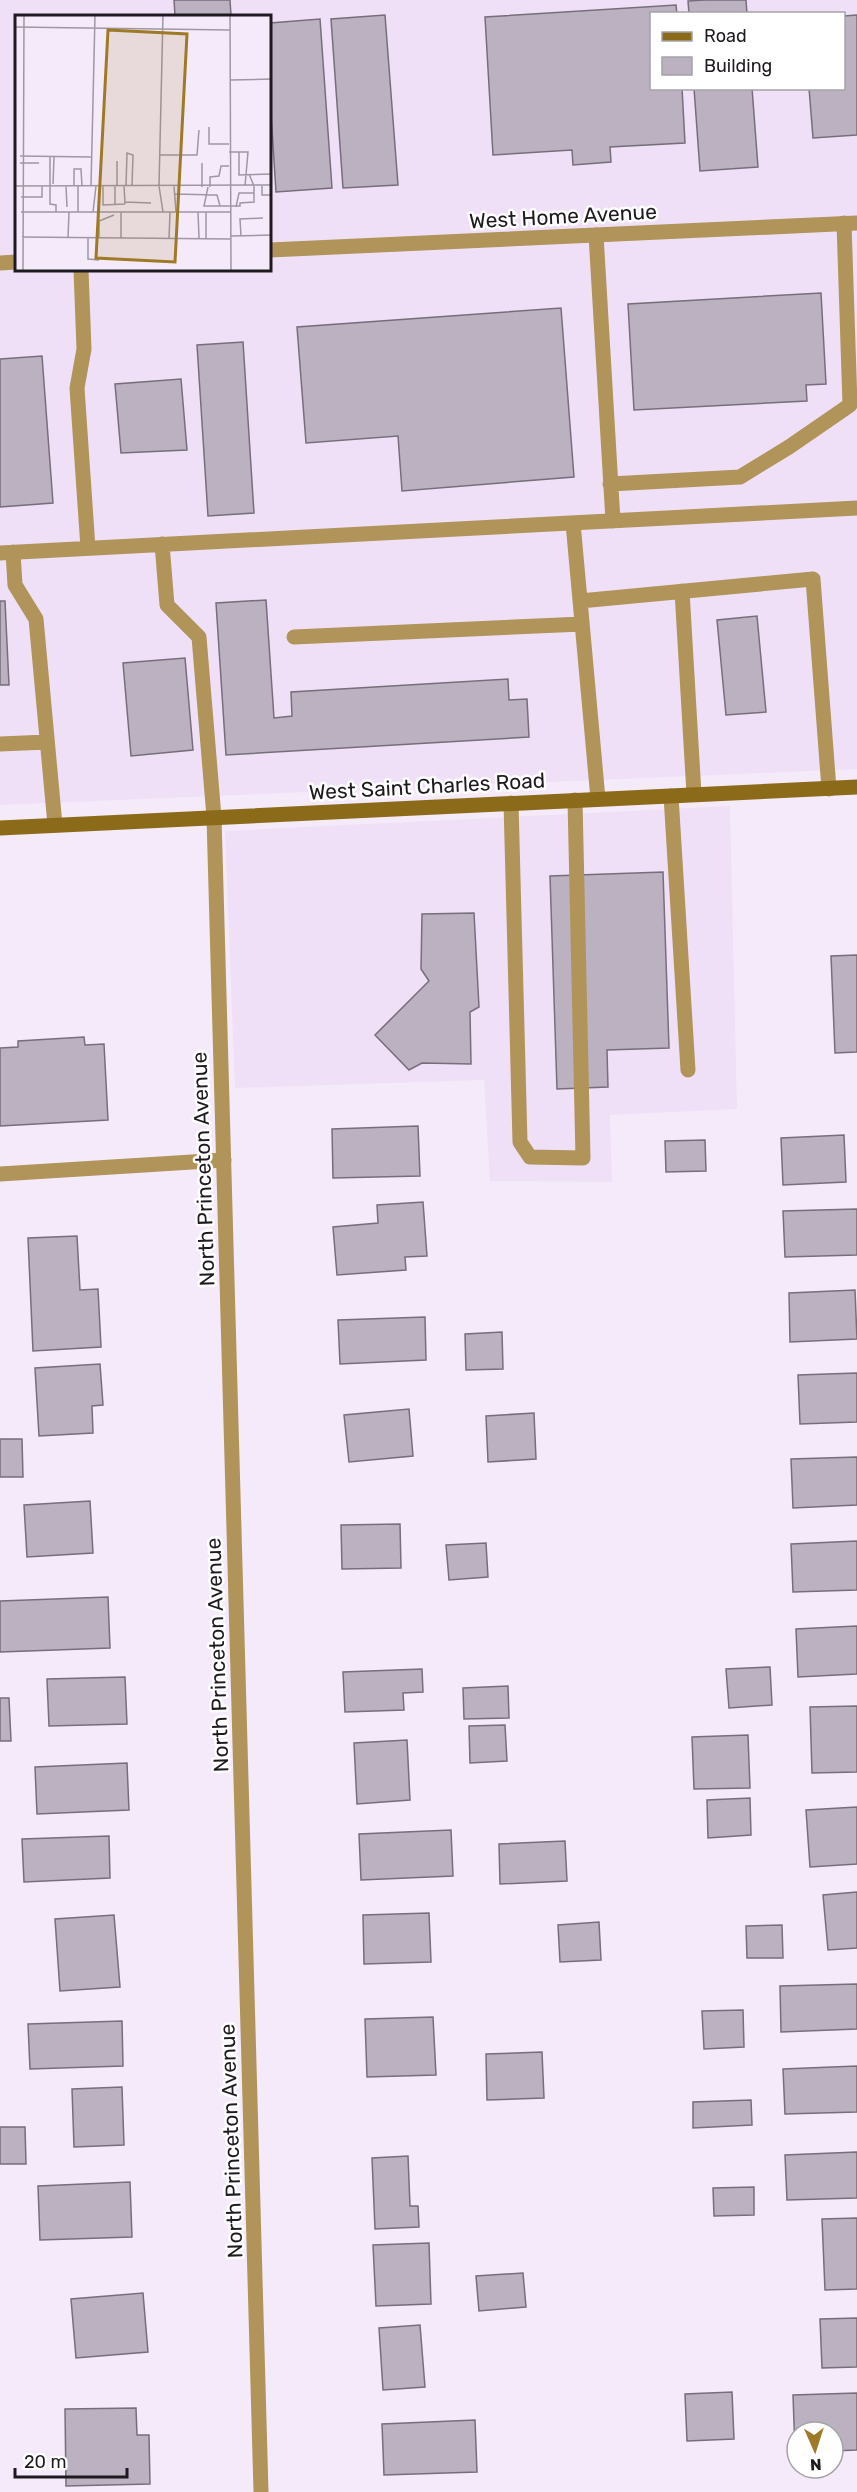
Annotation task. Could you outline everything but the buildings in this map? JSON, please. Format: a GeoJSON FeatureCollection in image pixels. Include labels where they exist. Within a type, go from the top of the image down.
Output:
{"type":"FeatureCollection","features":[{"type":"Feature","properties":{"kind":"main road","name":"West Saint Charles Road"},"geometry":{"type":"LineString","coordinates":[[0,828],[857,787]]}},
{"type":"Feature","properties":{"kind":"street","name":"West Home Avenue"},"geometry":{"type":"LineString","coordinates":[[272,250],[850,223]]}},
{"type":"Feature","properties":{"kind":"street"},"geometry":{"type":"LineString","coordinates":[[610,484],[740,477],[850,405],[850,223]]}},
{"type":"Feature","properties":{"kind":"street"},"geometry":{"type":"LineString","coordinates":[[596,235],[613,521]]}},
{"type":"Feature","properties":{"kind":"street"},"geometry":{"type":"LineString","coordinates":[[0,263],[15,262]]}},
{"type":"Feature","properties":{"kind":"street"},"geometry":{"type":"LineString","coordinates":[[81,272],[84,350],[77,388],[88,548]]}},
{"type":"Feature","properties":{"kind":"street"},"geometry":{"type":"LineString","coordinates":[[55,825],[36,619],[15,585],[7,553],[857,508]]}},
{"type":"Feature","properties":{"kind":"street"},"geometry":{"type":"LineString","coordinates":[[573,523],[598,799]]}},
{"type":"Feature","properties":{"kind":"street","name":"North Princeton Avenue"},"geometry":{"type":"LineString","coordinates":[[162,544],[167,605],[199,637],[214,817],[261,2492]]}},
{"type":"Feature","properties":{"kind":"street"},"geometry":{"type":"LineString","coordinates":[[580,601],[813,579],[830,789]]}},
{"type":"Feature","properties":{"kind":"street"},"geometry":{"type":"LineString","coordinates":[[682,591],[694,794]]}},
{"type":"Feature","properties":{"kind":"street"},"geometry":{"type":"LineString","coordinates":[[294,637],[582,624]]}},
{"type":"Feature","properties":{"kind":"street"},"geometry":{"type":"LineString","coordinates":[[0,744],[47,742]]}},
{"type":"Feature","properties":{"kind":"street"},"geometry":{"type":"LineString","coordinates":[[671,796],[688,1070]]}},
{"type":"Feature","properties":{"kind":"street"},"geometry":{"type":"LineString","coordinates":[[511,803],[520,1142],[530,1157],[583,1158],[574,800]]}},
{"type":"Feature","properties":{"kind":"street"},"geometry":{"type":"LineString","coordinates":[[0,1174],[224,1160]]}},
{"type":"Feature","properties":{"kind":"shaded area"},"geometry":{"type":"Polygon","coordinates":[[[0,0],[857,0],[857,769],[0,805],[0,0]]]}},
{"type":"Feature","properties":{"kind":"shaded area"},"geometry":{"type":"Polygon","coordinates":[[[730,806],[737,1109],[610,1115],[612,1182],[490,1181],[484,1080],[235,1088],[225,831],[730,806]]]}}]}
